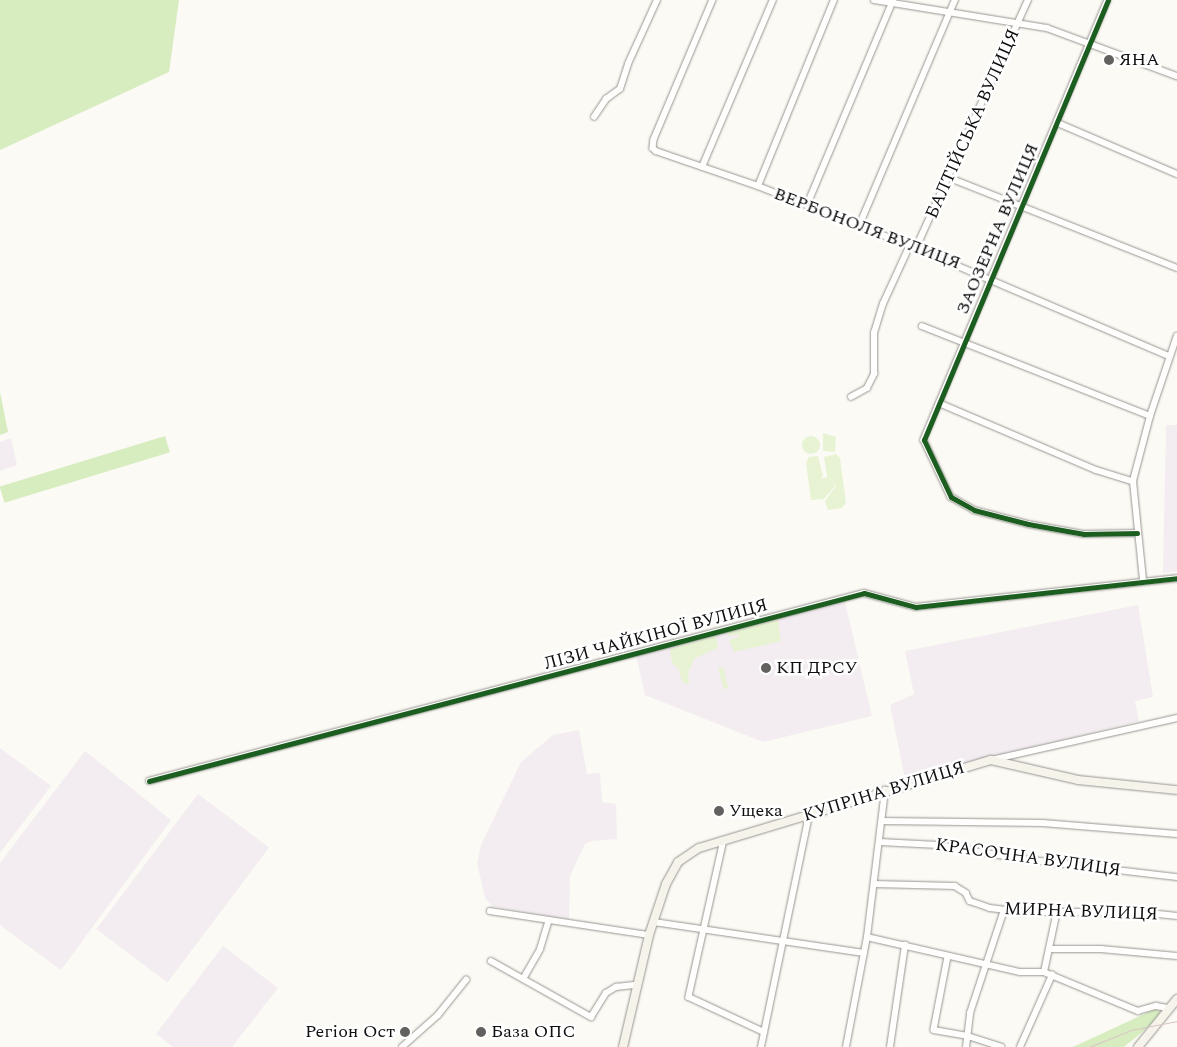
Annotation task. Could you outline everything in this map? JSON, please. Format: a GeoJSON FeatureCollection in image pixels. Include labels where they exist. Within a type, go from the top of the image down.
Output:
{"type":"FeatureCollection","features":[{"type":"Feature","properties":{"kind":"main road","name":"КУПРІНА ВУЛИЦЯ"},"geometry":{"type":"LineString","coordinates":[[622,1047],[649,935],[666,884],[678,862],[699,848],[885,790],[991,760],[1078,780],[1177,790]]}},
{"type":"Feature","properties":{"kind":"main road"},"geometry":{"type":"LineString","coordinates":[[1138,1047],[1177,999]]}},
{"type":"Feature","properties":{"kind":"street"},"geometry":{"type":"LineString","coordinates":[[594,117],[606,98],[620,89],[626,70],[657,0]]}},
{"type":"Feature","properties":{"kind":"street","name":"ВЕРБОНОЛЯ ВУЛИЦЯ"},"geometry":{"type":"LineString","coordinates":[[713,0],[654,140],[653,148],[656,151],[758,186],[992,278],[1169,356]]}},
{"type":"Feature","properties":{"kind":"street"},"geometry":{"type":"LineString","coordinates":[[702,167],[773,0]]}},
{"type":"Feature","properties":{"kind":"street"},"geometry":{"type":"LineString","coordinates":[[758,186],[834,0]]}},
{"type":"Feature","properties":{"kind":"street"},"geometry":{"type":"LineString","coordinates":[[874,0],[892,1],[1019,22],[1092,42],[1177,76]]}},
{"type":"Feature","properties":{"kind":"street"},"geometry":{"type":"LineString","coordinates":[[860,226],[955,0]]}},
{"type":"Feature","properties":{"kind":"street","name":"БАЛТІЙСЬКА ВУЛИЦЯ"},"geometry":{"type":"LineString","coordinates":[[851,397],[867,388],[874,374],[874,334],[883,304],[950,178],[1028,0]]}},
{"type":"Feature","properties":{"kind":"street","name":"ЗАОЗЕРНА ВУЛИЦЯ"},"geometry":{"type":"LineString","coordinates":[[1108,0],[924,440],[951,497],[974,510],[1028,524],[1084,534],[1137,533]]}},
{"type":"Feature","properties":{"kind":"street"},"geometry":{"type":"LineString","coordinates":[[807,205],[892,1]]}},
{"type":"Feature","properties":{"kind":"street"},"geometry":{"type":"LineString","coordinates":[[1058,123],[1177,174]]}},
{"type":"Feature","properties":{"kind":"street"},"geometry":{"type":"LineString","coordinates":[[950,178],[1023,204],[1177,268]]}},
{"type":"Feature","properties":{"kind":"street"},"geometry":{"type":"LineString","coordinates":[[922,326],[1150,416]]}},
{"type":"Feature","properties":{"kind":"street"},"geometry":{"type":"LineString","coordinates":[[1143,580],[1133,481],[1150,416],[1177,336]]}},
{"type":"Feature","properties":{"kind":"street"},"geometry":{"type":"LineString","coordinates":[[939,403],[1096,470],[1133,481]]}},
{"type":"Feature","properties":{"kind":"street","name":"ЛІЗИ ЧАЙКІНОЇ ВУЛИЦЯ"},"geometry":{"type":"LineString","coordinates":[[149,782],[864,593],[916,607],[996,600],[1143,580],[1177,578]]}},
{"type":"Feature","properties":{"kind":"street","name":"КУПРІНА ВУЛИЦЯ"},"geometry":{"type":"LineString","coordinates":[[991,760],[1177,718]]}},
{"type":"Feature","properties":{"kind":"street"},"geometry":{"type":"LineString","coordinates":[[846,1047],[867,937],[885,790]]}},
{"type":"Feature","properties":{"kind":"street"},"geometry":{"type":"LineString","coordinates":[[761,1047],[785,941],[809,815]]}},
{"type":"Feature","properties":{"kind":"street"},"geometry":{"type":"LineString","coordinates":[[882,821],[1043,823],[1177,834]]}},
{"type":"Feature","properties":{"kind":"street"},"geometry":{"type":"LineString","coordinates":[[724,840],[689,997],[764,1032]]}},
{"type":"Feature","properties":{"kind":"street","name":"КРАСОЧНА ВУЛИЦЯ"},"geometry":{"type":"LineString","coordinates":[[880,842],[938,845],[1023,859],[1177,877]]}},
{"type":"Feature","properties":{"kind":"street","name":"МИРНА ВУЛИЦЯ"},"geometry":{"type":"LineString","coordinates":[[874,884],[955,886],[966,893],[970,901],[1004,910],[1140,912],[1177,916]]}},
{"type":"Feature","properties":{"kind":"street"},"geometry":{"type":"LineString","coordinates":[[966,1047],[970,1014],[989,964],[1004,910]]}},
{"type":"Feature","properties":{"kind":"street"},"geometry":{"type":"LineString","coordinates":[[490,911],[649,935]]}},
{"type":"Feature","properties":{"kind":"street"},"geometry":{"type":"LineString","coordinates":[[1044,972],[1057,911]]}},
{"type":"Feature","properties":{"kind":"street"},"geometry":{"type":"LineString","coordinates":[[523,979],[540,950],[549,920]]}},
{"type":"Feature","properties":{"kind":"street"},"geometry":{"type":"LineString","coordinates":[[654,922],[864,953]]}},
{"type":"Feature","properties":{"kind":"street"},"geometry":{"type":"LineString","coordinates":[[867,937],[1020,972],[1044,972],[1138,1010],[1156,1006],[1169,1008]]}},
{"type":"Feature","properties":{"kind":"street"},"geometry":{"type":"LineString","coordinates":[[890,1047],[905,945]]}},
{"type":"Feature","properties":{"kind":"street"},"geometry":{"type":"LineString","coordinates":[[1049,950],[1101,949],[1177,956]]}},
{"type":"Feature","properties":{"kind":"street"},"geometry":{"type":"LineString","coordinates":[[948,957],[934,1030],[968,1036],[1001,1047]]}},
{"type":"Feature","properties":{"kind":"street"},"geometry":{"type":"LineString","coordinates":[[490,961],[591,1017],[606,994],[616,987],[636,985]]}},
{"type":"Feature","properties":{"kind":"street"},"geometry":{"type":"LineString","coordinates":[[1020,1047],[1052,975]]}},
{"type":"Feature","properties":{"kind":"street"},"geometry":{"type":"LineString","coordinates":[[402,1047],[438,1015],[466,980]]}},
{"type":"Feature","properties":{"kind":"shaded area"},"geometry":{"type":"Polygon","coordinates":[[[1166,425],[1177,425],[1177,571],[1163,573],[1166,425]]]}},
{"type":"Feature","properties":{"kind":"shaded area"},"geometry":{"type":"Polygon","coordinates":[[[11,438],[17,465],[0,471],[0,442],[11,438]]]}},
{"type":"Feature","properties":{"kind":"shaded area"},"geometry":{"type":"Polygon","coordinates":[[[845,602],[872,716],[763,742],[645,695],[636,655],[845,602]]]}},
{"type":"Feature","properties":{"kind":"shaded area"},"geometry":{"type":"Polygon","coordinates":[[[1138,605],[1153,697],[1135,701],[1139,721],[905,779],[890,705],[914,694],[905,651],[1138,605]]]}},
{"type":"Feature","properties":{"kind":"shaded area"},"geometry":{"type":"Polygon","coordinates":[[[579,730],[587,774],[600,773],[602,802],[616,804],[617,839],[591,841],[585,844],[570,876],[569,920],[492,906],[485,898],[477,863],[481,845],[521,762],[553,735],[579,730]]]}},
{"type":"Feature","properties":{"kind":"shaded area"},"geometry":{"type":"Polygon","coordinates":[[[0,748],[51,786],[0,853],[0,748]]]}},
{"type":"Feature","properties":{"kind":"shaded area"},"geometry":{"type":"Polygon","coordinates":[[[85,751],[171,820],[61,970],[0,925],[0,863],[85,751]]]}},
{"type":"Feature","properties":{"kind":"shaded area"},"geometry":{"type":"Polygon","coordinates":[[[198,794],[269,848],[167,983],[96,929],[198,794]]]}},
{"type":"Feature","properties":{"kind":"shaded area"},"geometry":{"type":"Polygon","coordinates":[[[223,946],[278,988],[232,1047],[173,1047],[156,1034],[223,946]]]}},
{"type":"Feature","properties":{"kind":"green space"},"geometry":{"type":"Polygon","coordinates":[[[0,0],[179,0],[169,72],[0,150],[0,0]]]}},
{"type":"Feature","properties":{"kind":"green space"},"geometry":{"type":"Polygon","coordinates":[[[0,392],[8,432],[0,435],[0,392]]]}},
{"type":"Feature","properties":{"kind":"green space"},"geometry":{"type":"Polygon","coordinates":[[[823,433],[836,437],[835,452],[823,451],[823,433]]]}},
{"type":"Feature","properties":{"kind":"green space"},"geometry":{"type":"Polygon","coordinates":[[[165,436],[170,452],[5,503],[0,486],[165,436]]]}},
{"type":"Feature","properties":{"kind":"green space"},"geometry":{"type":"Polygon","coordinates":[[[811,436],[817,439],[820,445],[817,451],[811,454],[805,451],[802,445],[805,439],[811,436]]]}},
{"type":"Feature","properties":{"kind":"green space"},"geometry":{"type":"Polygon","coordinates":[[[836,454],[840,458],[846,503],[842,508],[828,510],[825,501],[836,486],[827,476],[824,457],[836,454]]]}},
{"type":"Feature","properties":{"kind":"green space"},"geometry":{"type":"Polygon","coordinates":[[[818,456],[823,476],[820,479],[828,477],[835,486],[824,499],[811,500],[806,463],[809,457],[818,456]]]}},
{"type":"Feature","properties":{"kind":"green space"},"geometry":{"type":"Polygon","coordinates":[[[778,620],[781,641],[734,652],[729,640],[739,637],[738,634],[729,636],[728,632],[778,620]]]}},
{"type":"Feature","properties":{"kind":"green space"},"geometry":{"type":"Polygon","coordinates":[[[716,636],[718,648],[695,658],[688,672],[689,685],[682,682],[679,669],[672,663],[670,649],[716,636]]]}},
{"type":"Feature","properties":{"kind":"green space"},"geometry":{"type":"Polygon","coordinates":[[[723,667],[728,688],[724,689],[718,668],[723,667]]]}},
{"type":"Feature","properties":{"kind":"green space"},"geometry":{"type":"Polygon","coordinates":[[[1155,1009],[1161,1012],[1153,1023],[1124,1047],[1073,1047],[1155,1009]]]}},
{"type":"Feature","properties":{"kind":"railway"},"geometry":{"type":"LineString","coordinates":[[1089,1047],[1131,1030],[1177,1021]]}},
{"type":"Feature","properties":{"kind":"cycle path"},"geometry":{"type":"LineString","coordinates":[[1108,0],[924,440],[951,497],[974,510],[1028,524],[1084,534],[1137,533]]}},
{"type":"Feature","properties":{"kind":"cycle path"},"geometry":{"type":"LineString","coordinates":[[149,781],[864,593],[916,607],[1177,578]]}},
{"type":"Feature","properties":{"kind":"place","name":"ЯНА"},"geometry":{"type":"Point","coordinates":[1109,60]}},
{"type":"Feature","properties":{"kind":"place","name":"КП ДРСУ"},"geometry":{"type":"Point","coordinates":[766,668]}},
{"type":"Feature","properties":{"kind":"place","name":"Ущека"},"geometry":{"type":"Point","coordinates":[719,811]}},
{"type":"Feature","properties":{"kind":"place","name":"Регіон Ост"},"geometry":{"type":"Point","coordinates":[405,1032]}},
{"type":"Feature","properties":{"kind":"place","name":"База ОПС"},"geometry":{"type":"Point","coordinates":[481,1032]}}]}
